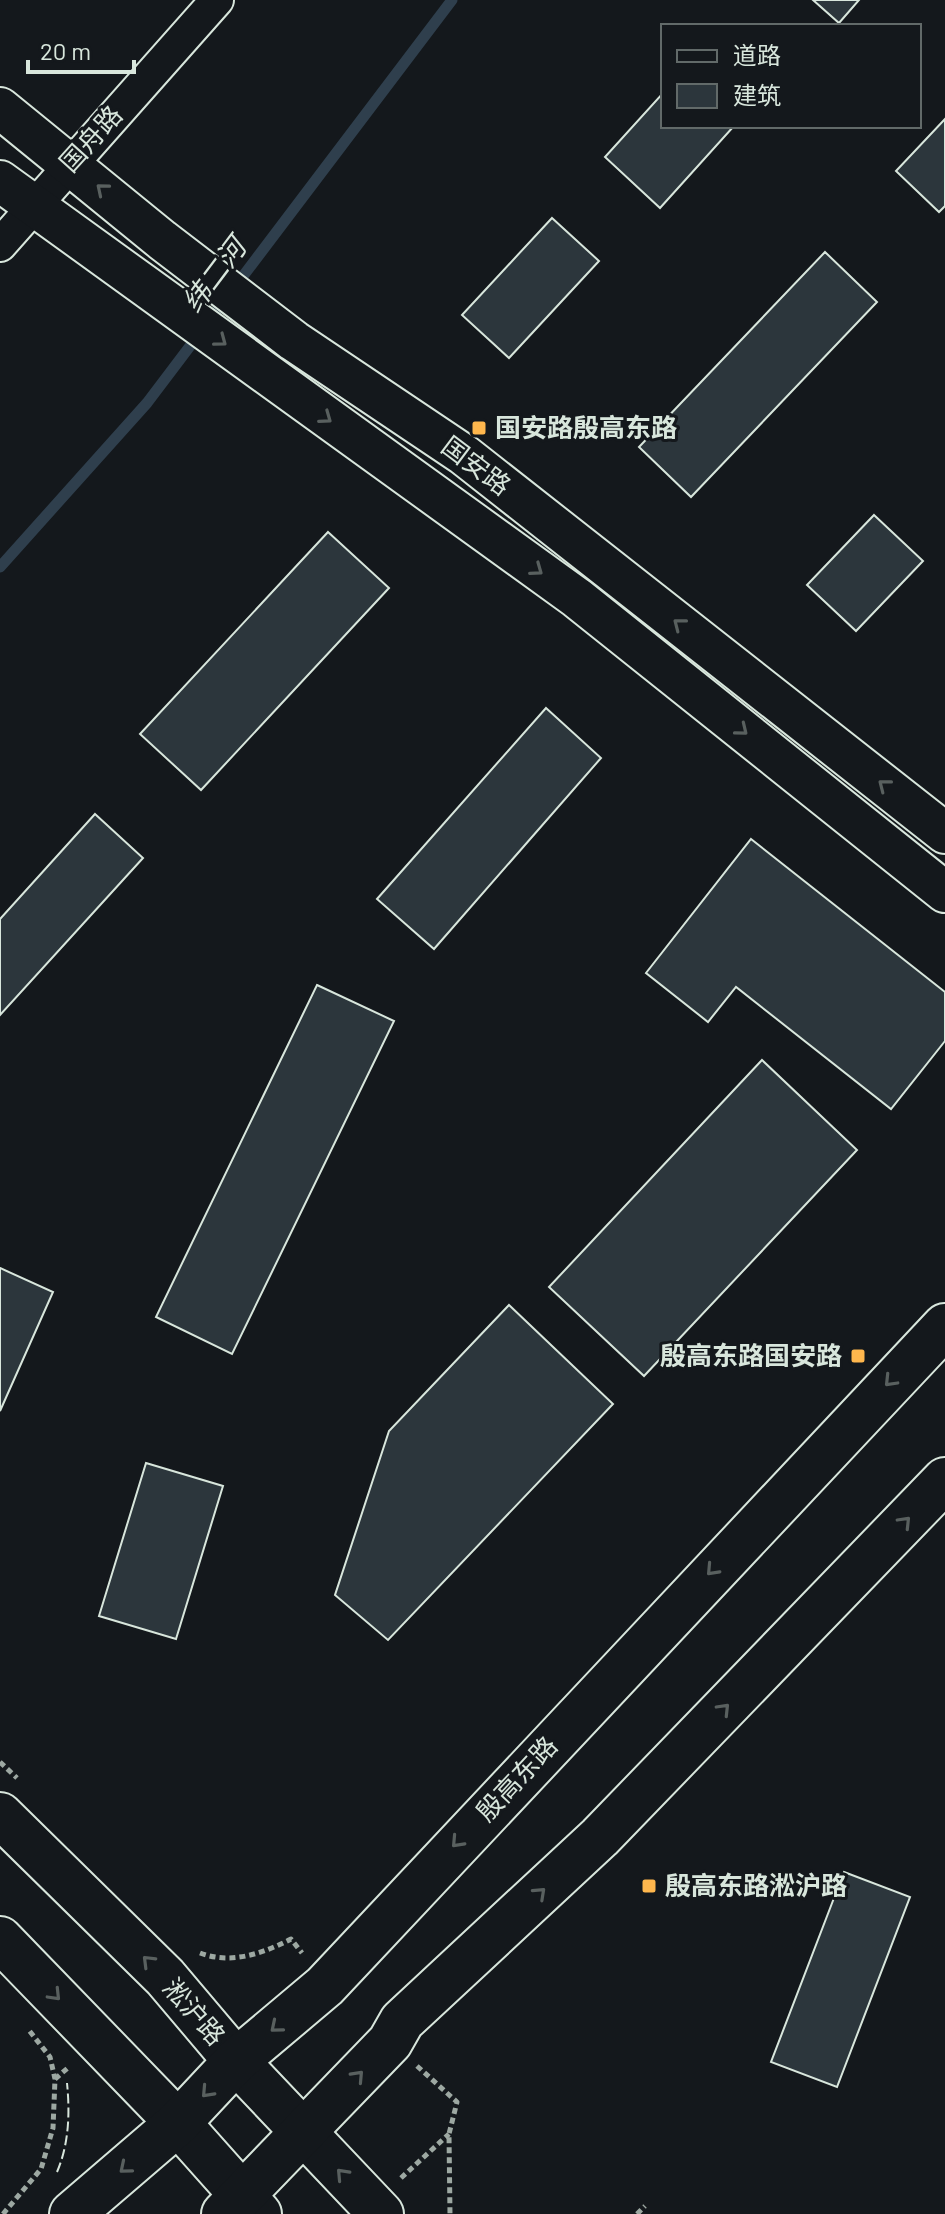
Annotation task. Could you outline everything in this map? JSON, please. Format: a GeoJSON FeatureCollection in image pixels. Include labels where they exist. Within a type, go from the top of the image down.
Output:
{"type":"FeatureCollection","features":[{"type":"Feature","properties":{"kind":"main road","name":"殷高东路"},"geometry":{"type":"LineString","coordinates":[[72,2214],[178,2123],[236,2061],[325,1986],[945,1326]]}},
{"type":"Feature","properties":{"kind":"main road"},"geometry":{"type":"LineString","coordinates":[[0,1939],[178,2123],[242,2208],[304,2133],[390,2042],[402,2021],[600,1837],[945,1480]]}},
{"type":"Feature","properties":{"kind":"main road","name":"淞沪路"},"geometry":{"type":"LineString","coordinates":[[11,1799],[236,2061],[376,2210]]}},
{"type":"Feature","properties":{"kind":"street","name":"国舟路"},"geometry":{"type":"LineString","coordinates":[[0,245],[70,162],[217,0]]}},
{"type":"Feature","properties":{"kind":"street","name":"国安路"},"geometry":{"type":"LineString","coordinates":[[0,108],[162,240],[294,341],[464,455],[945,833]]}},
{"type":"Feature","properties":{"kind":"street","name":"国安路"},"geometry":{"type":"LineString","coordinates":[[0,181],[577,598],[945,892]]}},
{"type":"Feature","properties":{"kind":"path"},"geometry":{"type":"LineString","coordinates":[[0,1762],[11,1799]]}},
{"type":"Feature","properties":{"kind":"path"},"geometry":{"type":"LineString","coordinates":[[190,1947],[204,1956],[261,1955],[291,1939],[325,1986]]}},
{"type":"Feature","properties":{"kind":"path"},"geometry":{"type":"LineString","coordinates":[[3,2214],[41,2169],[53,2128],[55,2079],[50,2057],[25,2025]]}},
{"type":"Feature","properties":{"kind":"path"},"geometry":{"type":"LineString","coordinates":[[390,2042],[457,2102],[449,2134],[450,2214]]}},
{"type":"Feature","properties":{"kind":"path"},"geometry":{"type":"LineString","coordinates":[[376,2210],[449,2134]]}},
{"type":"Feature","properties":{"kind":"path"},"geometry":{"type":"LineString","coordinates":[[637,2214],[645,2206]]}},
{"type":"Feature","properties":{"kind":"building"},"geometry":{"type":"Polygon","coordinates":[[[813,0],[859,0],[839,23],[813,0]]]}},
{"type":"Feature","properties":{"kind":"building"},"geometry":{"type":"Polygon","coordinates":[[[661,95],[661,128],[732,128],[660,208],[605,157],[661,95]]]}},
{"type":"Feature","properties":{"kind":"building"},"geometry":{"type":"Polygon","coordinates":[[[945,119],[945,206],[939,212],[896,171],[945,119]]]}},
{"type":"Feature","properties":{"kind":"building"},"geometry":{"type":"Polygon","coordinates":[[[552,218],[599,261],[509,358],[462,315],[552,218]]]}},
{"type":"Feature","properties":{"kind":"building"},"geometry":{"type":"Polygon","coordinates":[[[825,252],[877,302],[691,497],[639,447],[825,252]]]}},
{"type":"Feature","properties":{"kind":"building"},"geometry":{"type":"Polygon","coordinates":[[[874,515],[923,561],[856,631],[807,585],[874,515]]]}},
{"type":"Feature","properties":{"kind":"building"},"geometry":{"type":"Polygon","coordinates":[[[328,532],[389,588],[201,790],[140,734],[328,532]]]}},
{"type":"Feature","properties":{"kind":"building"},"geometry":{"type":"Polygon","coordinates":[[[546,708],[601,758],[434,949],[377,899],[546,708]]]}},
{"type":"Feature","properties":{"kind":"building"},"geometry":{"type":"Polygon","coordinates":[[[95,814],[143,858],[0,1015],[0,919],[95,814]]]}},
{"type":"Feature","properties":{"kind":"building"},"geometry":{"type":"Polygon","coordinates":[[[751,839],[945,992],[945,1041],[891,1109],[736,987],[708,1022],[646,973],[751,839]]]}},
{"type":"Feature","properties":{"kind":"building"},"geometry":{"type":"Polygon","coordinates":[[[317,985],[394,1021],[232,1354],[156,1317],[317,985]]]}},
{"type":"Feature","properties":{"kind":"building"},"geometry":{"type":"Polygon","coordinates":[[[762,1060],[857,1150],[644,1376],[549,1287],[762,1060]]]}},
{"type":"Feature","properties":{"kind":"building"},"geometry":{"type":"Polygon","coordinates":[[[0,1268],[53,1292],[0,1411],[0,1268]]]}},
{"type":"Feature","properties":{"kind":"building"},"geometry":{"type":"Polygon","coordinates":[[[509,1305],[613,1404],[388,1640],[335,1595],[389,1431],[509,1305]]]}},
{"type":"Feature","properties":{"kind":"building"},"geometry":{"type":"Polygon","coordinates":[[[146,1463],[223,1486],[176,1639],[99,1616],[146,1463]]]}},
{"type":"Feature","properties":{"kind":"building"},"geometry":{"type":"Polygon","coordinates":[[[844,1872],[910,1897],[837,2087],[771,2062],[844,1872]]]}},
{"type":"Feature","properties":{"kind":"waterway","name":"纬二河"},"geometry":{"type":"LineString","coordinates":[[0,567],[147,403],[452,0]]}},
{"type":"Feature","properties":{"kind":"fence"},"geometry":{"type":"LineString","coordinates":[[57,2172],[68,2128],[67,2083]]}},
{"type":"Feature","properties":{"kind":"place","name":"国安路殷高东路"},"geometry":{"type":"Point","coordinates":[479,428]}},
{"type":"Feature","properties":{"kind":"place","name":"殷高东路国安路"},"geometry":{"type":"Point","coordinates":[858,1356]}},
{"type":"Feature","properties":{"kind":"place","name":"殷高东路淞沪路"},"geometry":{"type":"Point","coordinates":[649,1886]}}]}
